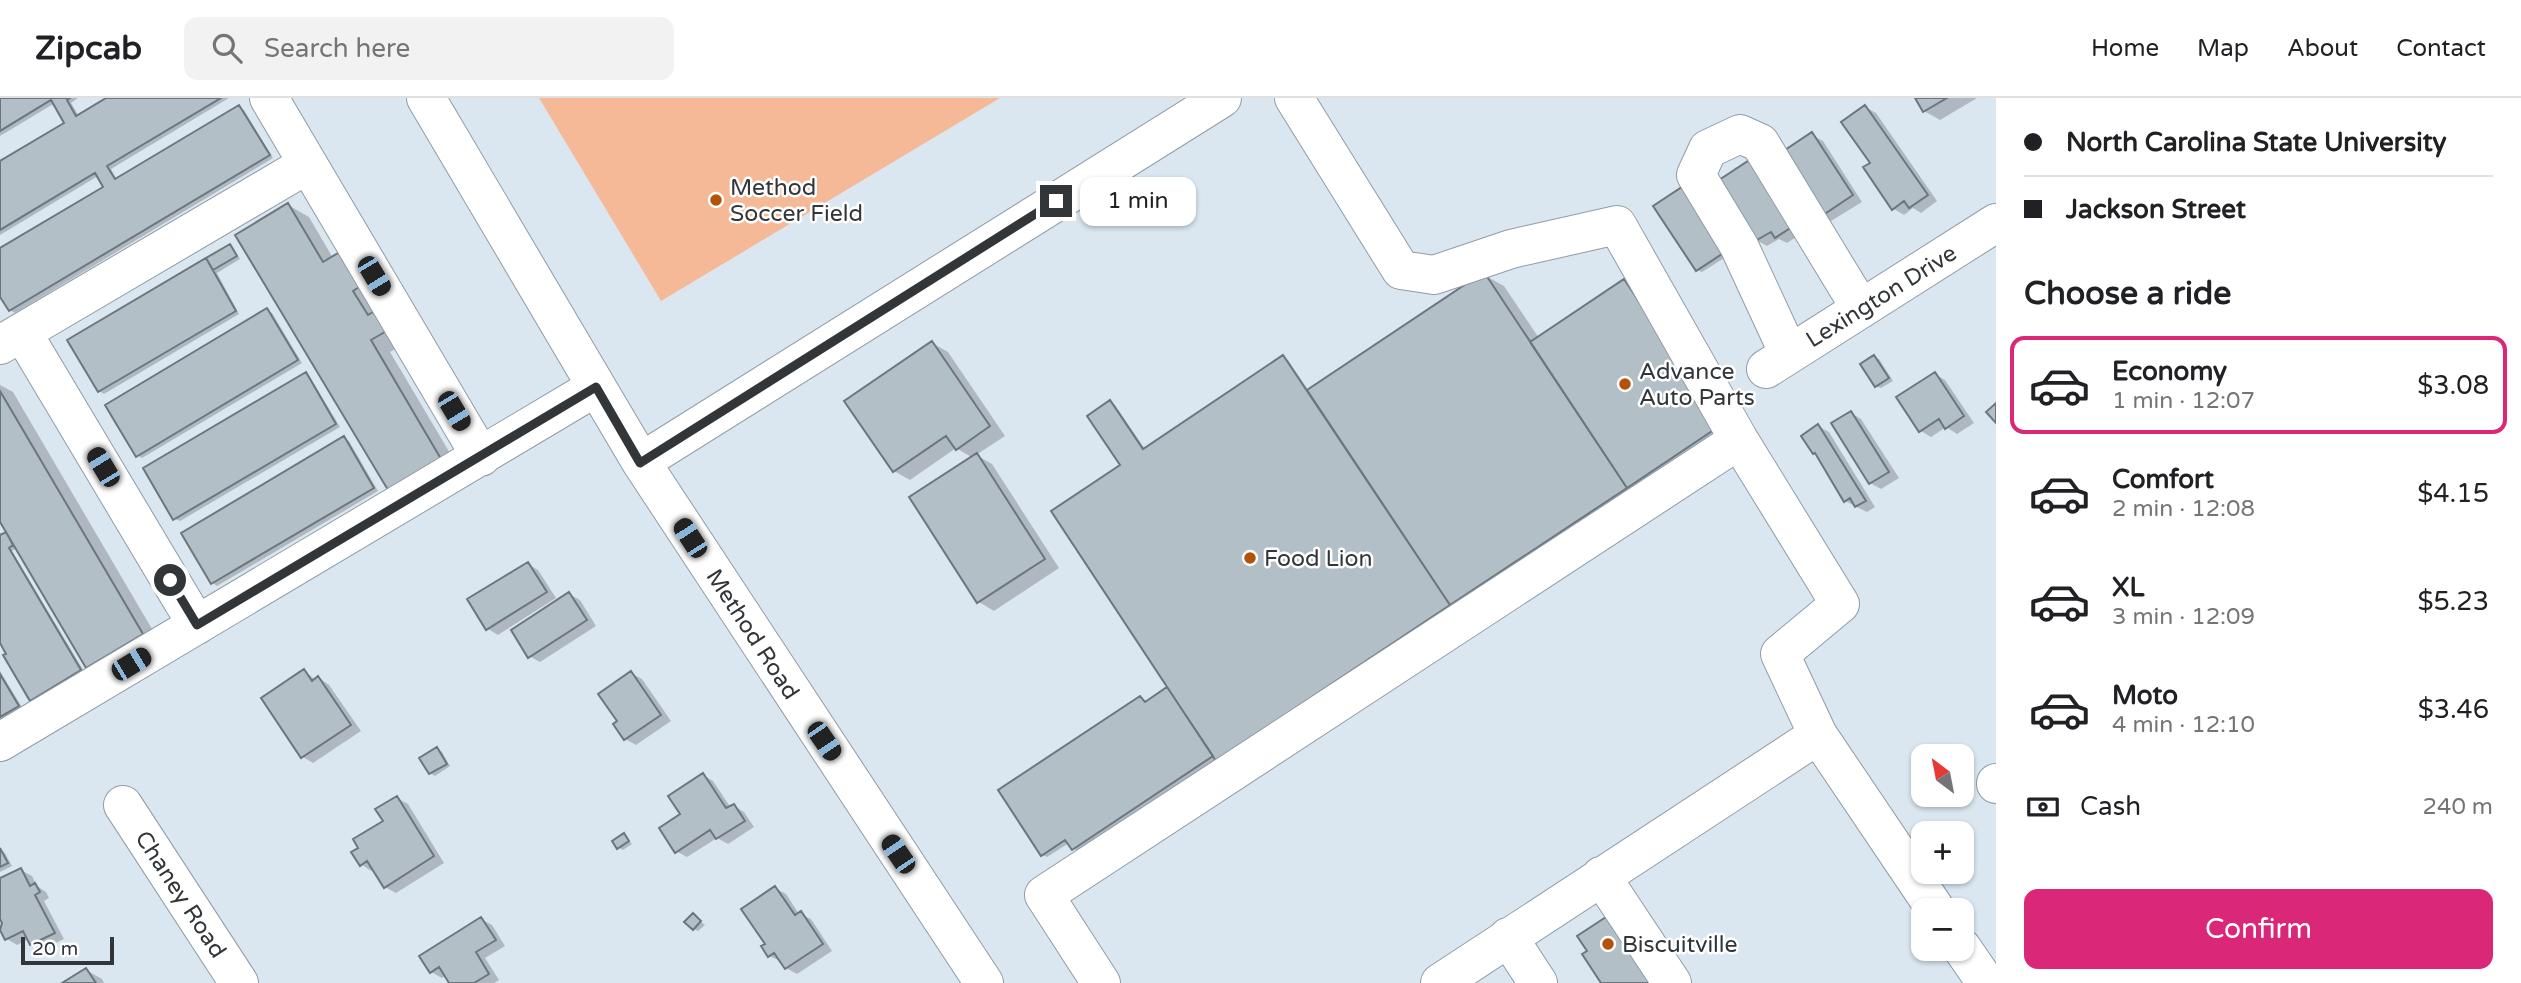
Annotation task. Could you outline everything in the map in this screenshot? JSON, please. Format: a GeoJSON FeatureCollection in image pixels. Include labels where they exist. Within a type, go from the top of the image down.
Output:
{"type":"FeatureCollection","features":[{"type":"Feature","properties":{"kind":"street"},"geometry":{"type":"LineString","coordinates":[[269,98],[481,457]]}},
{"type":"Feature","properties":{"kind":"street","name":"Method Road"},"geometry":{"type":"LineString","coordinates":[[426,98],[640,463],[984,983]]}},
{"type":"Feature","properties":{"kind":"street"},"geometry":{"type":"LineString","coordinates":[[640,463],[1222,98]]}},
{"type":"Feature","properties":{"kind":"street"},"geometry":{"type":"LineString","coordinates":[[1294,98],[1401,270],[1434,275],[1511,249],[1617,225],[1740,440],[1840,604],[1780,654],[1818,735],[1928,898]]}},
{"type":"Feature","properties":{"kind":"street","name":"Lexington Drive"},"geometry":{"type":"LineString","coordinates":[[1861,309],[1760,143],[1740,134],[1708,149],[1696,175],[1739,246],[1777,362],[1861,309],[1996,223]]}},
{"type":"Feature","properties":{"kind":"street"},"geometry":{"type":"LineString","coordinates":[[197,625],[11,338],[308,164]]}},
{"type":"Feature","properties":{"kind":"street"},"geometry":{"type":"LineString","coordinates":[[0,742],[596,387]]}},
{"type":"Feature","properties":{"kind":"street"},"geometry":{"type":"LineString","coordinates":[[1101,983],[1044,895],[1740,440]]}},
{"type":"Feature","properties":{"kind":"street"},"geometry":{"type":"LineString","coordinates":[[1440,983],[1818,735]]}},
{"type":"Feature","properties":{"kind":"street","name":"Chaney Road"},"geometry":{"type":"LineString","coordinates":[[123,805],[239,983]]}},
{"type":"Feature","properties":{"kind":"street"},"geometry":{"type":"LineString","coordinates":[[1601,876],[1672,983]]}},
{"type":"Feature","properties":{"kind":"street"},"geometry":{"type":"LineString","coordinates":[[1508,937],[1538,983]]}},
{"type":"Feature","properties":{"kind":"street"},"geometry":{"type":"LineString","coordinates":[[1971,961],[1986,983]]}},
{"type":"Feature","properties":{"kind":"shaded area","name":"Method Soccer Field"},"geometry":{"type":"Polygon","coordinates":[[[539,98],[1000,98],[661,301],[539,98]]]}},
{"type":"Feature","properties":{"kind":"building"},"geometry":{"type":"Polygon","coordinates":[[[0,98],[70,98],[67,100],[76,116],[106,98],[221,98],[107,166],[115,179],[239,105],[270,155],[9,311],[0,297],[0,248],[103,187],[95,173],[0,230],[0,161],[64,123],[51,100],[0,131],[0,98]]]}},
{"type":"Feature","properties":{"kind":"building"},"geometry":{"type":"Polygon","coordinates":[[[1915,98],[1947,98],[1923,112],[1915,98]]]}},
{"type":"Feature","properties":{"kind":"building"},"geometry":{"type":"Polygon","coordinates":[[[1865,105],[1928,195],[1909,208],[1904,201],[1892,210],[1863,167],[1870,163],[1841,122],[1865,105]]]}},
{"type":"Feature","properties":{"kind":"building"},"geometry":{"type":"Polygon","coordinates":[[[1812,132],[1853,195],[1820,217],[1779,154],[1812,132]]]}},
{"type":"Feature","properties":{"kind":"building"},"geometry":{"type":"Polygon","coordinates":[[[1751,159],[1795,225],[1775,238],[1771,232],[1755,241],[1716,182],[1751,159]]]}},
{"type":"Feature","properties":{"kind":"building"},"geometry":{"type":"Polygon","coordinates":[[[1682,187],[1725,252],[1696,271],[1653,206],[1682,187]]]}},
{"type":"Feature","properties":{"kind":"building"},"geometry":{"type":"Polygon","coordinates":[[[288,203],[323,262],[343,250],[364,284],[353,291],[368,315],[378,309],[390,329],[371,340],[441,459],[388,490],[235,235],[288,203]]]}},
{"type":"Feature","properties":{"kind":"building"},"geometry":{"type":"Polygon","coordinates":[[[230,244],[237,256],[213,270],[206,258],[230,244]]]}},
{"type":"Feature","properties":{"kind":"building"},"geometry":{"type":"Polygon","coordinates":[[[206,258],[236,311],[98,392],[67,340],[206,258]]]}},
{"type":"Feature","properties":{"kind":"building"},"geometry":{"type":"Polygon","coordinates":[[[1484,272],[1627,488],[1450,605],[1307,390],[1484,272]]]}},
{"type":"Feature","properties":{"kind":"building","name":"Advance Auto Parts"},"geometry":{"type":"Polygon","coordinates":[[[1624,279],[1721,425],[1627,488],[1530,342],[1624,279]]]}},
{"type":"Feature","properties":{"kind":"building"},"geometry":{"type":"Polygon","coordinates":[[[267,308],[298,360],[136,457],[105,405],[267,308]]]}},
{"type":"Feature","properties":{"kind":"building"},"geometry":{"type":"Polygon","coordinates":[[[932,341],[990,426],[956,450],[946,436],[893,472],[844,401],[932,341]]]}},
{"type":"Feature","properties":{"kind":"building","name":"Food Lion"},"geometry":{"type":"Polygon","coordinates":[[[1283,355],[1450,605],[1216,761],[1051,511],[1120,465],[1087,416],[1110,400],[1143,449],[1283,355]]]}},
{"type":"Feature","properties":{"kind":"building"},"geometry":{"type":"Polygon","coordinates":[[[1874,355],[1889,378],[1875,387],[1860,364],[1874,355]]]}},
{"type":"Feature","properties":{"kind":"building"},"geometry":{"type":"Polygon","coordinates":[[[306,372],[336,424],[173,520],[143,468],[306,372]]]}},
{"type":"Feature","properties":{"kind":"building"},"geometry":{"type":"Polygon","coordinates":[[[1935,372],[1964,416],[1945,429],[1939,419],[1919,432],[1896,397],[1935,372]]]}},
{"type":"Feature","properties":{"kind":"building"},"geometry":{"type":"Polygon","coordinates":[[[0,391],[143,634],[86,668],[0,522],[0,391]]]}},
{"type":"Feature","properties":{"kind":"building"},"geometry":{"type":"Polygon","coordinates":[[[1996,403],[1996,423],[1986,412],[1996,403]]]}},
{"type":"Feature","properties":{"kind":"building"},"geometry":{"type":"Polygon","coordinates":[[[1851,411],[1889,472],[1869,484],[1831,423],[1851,411]]]}},
{"type":"Feature","properties":{"kind":"building"},"geometry":{"type":"Polygon","coordinates":[[[1818,424],[1866,501],[1855,507],[1850,498],[1844,502],[1815,453],[1813,454],[1801,436],[1818,424]]]}},
{"type":"Feature","properties":{"kind":"building"},"geometry":{"type":"Polygon","coordinates":[[[344,436],[374,488],[211,584],[181,533],[344,436]]]}},
{"type":"Feature","properties":{"kind":"building"},"geometry":{"type":"Polygon","coordinates":[[[977,453],[1045,559],[977,603],[909,497],[977,453]]]}},
{"type":"Feature","properties":{"kind":"building"},"geometry":{"type":"Polygon","coordinates":[[[6,532],[13,545],[9,548],[81,670],[30,701],[3,655],[6,654],[0,643],[0,535],[6,532]]]}},
{"type":"Feature","properties":{"kind":"building"},"geometry":{"type":"Polygon","coordinates":[[[528,562],[547,592],[486,630],[467,599],[528,562]]]}},
{"type":"Feature","properties":{"kind":"building"},"geometry":{"type":"Polygon","coordinates":[[[569,592],[587,620],[528,658],[511,630],[569,592]]]}},
{"type":"Feature","properties":{"kind":"building"},"geometry":{"type":"Polygon","coordinates":[[[304,669],[312,681],[318,676],[351,725],[301,758],[261,698],[304,669]]]}},
{"type":"Feature","properties":{"kind":"building"},"geometry":{"type":"Polygon","coordinates":[[[631,671],[661,715],[624,740],[613,724],[617,721],[598,694],[631,671]]]}},
{"type":"Feature","properties":{"kind":"building"},"geometry":{"type":"Polygon","coordinates":[[[0,674],[19,706],[0,717],[0,674]]]}},
{"type":"Feature","properties":{"kind":"building"},"geometry":{"type":"Polygon","coordinates":[[[1167,687],[1213,756],[1072,850],[1065,840],[1041,856],[998,790],[1140,696],[1145,702],[1167,687]]]}},
{"type":"Feature","properties":{"kind":"building"},"geometry":{"type":"Polygon","coordinates":[[[437,747],[447,764],[429,774],[419,758],[437,747]]]}},
{"type":"Feature","properties":{"kind":"building"},"geometry":{"type":"Polygon","coordinates":[[[703,773],[726,808],[734,804],[745,821],[716,839],[710,830],[675,853],[659,828],[680,814],[668,796],[703,773]]]}},
{"type":"Feature","properties":{"kind":"building"},"geometry":{"type":"Polygon","coordinates":[[[397,796],[434,856],[384,888],[367,861],[360,866],[351,852],[358,848],[353,839],[383,821],[375,809],[397,796]]]}},
{"type":"Feature","properties":{"kind":"building"},"geometry":{"type":"Polygon","coordinates":[[[624,833],[629,841],[617,849],[612,841],[624,833]]]}},
{"type":"Feature","properties":{"kind":"building"},"geometry":{"type":"Polygon","coordinates":[[[0,848],[8,863],[0,867],[0,848]]]}},
{"type":"Feature","properties":{"kind":"building"},"geometry":{"type":"Polygon","coordinates":[[[21,868],[30,886],[35,883],[40,892],[35,895],[55,933],[30,945],[23,931],[5,940],[0,930],[0,878],[21,868]]]}},
{"type":"Feature","properties":{"kind":"building"},"geometry":{"type":"Polygon","coordinates":[[[775,886],[795,915],[801,911],[823,944],[785,969],[774,953],[768,957],[761,946],[765,944],[741,909],[775,886]]]}},
{"type":"Feature","properties":{"kind":"building"},"geometry":{"type":"Polygon","coordinates":[[[693,913],[701,921],[693,930],[684,922],[693,913]]]}},
{"type":"Feature","properties":{"kind":"building","name":"Biscuitville"},"geometry":{"type":"Polygon","coordinates":[[[1609,915],[1661,983],[1601,983],[1582,954],[1587,951],[1577,936],[1609,915]]]}},
{"type":"Feature","properties":{"kind":"building"},"geometry":{"type":"Polygon","coordinates":[[[481,917],[496,940],[476,952],[489,974],[474,983],[449,983],[439,967],[430,973],[419,956],[481,917]]]}},
{"type":"Feature","properties":{"kind":"building"},"geometry":{"type":"Polygon","coordinates":[[[86,968],[96,983],[62,983],[86,968]]]}},
{"type":"Feature","properties":{"kind":"place","name":"Method Soccer Field"},"geometry":{"type":"Point","coordinates":[716,200]}},
{"type":"Feature","properties":{"kind":"place","name":"Advance Auto Parts"},"geometry":{"type":"Point","coordinates":[1625,384]}},
{"type":"Feature","properties":{"kind":"place","name":"Food Lion"},"geometry":{"type":"Point","coordinates":[1250,558]}},
{"type":"Feature","properties":{"kind":"place","name":"Biscuitville"},"geometry":{"type":"Point","coordinates":[1608,944]}},
{"type":"Feature","properties":{"kind":"route"},"geometry":{"type":"LineString","coordinates":[[170,580],[197,625],[596,387],[640,463],[1056,201]]}}]}
